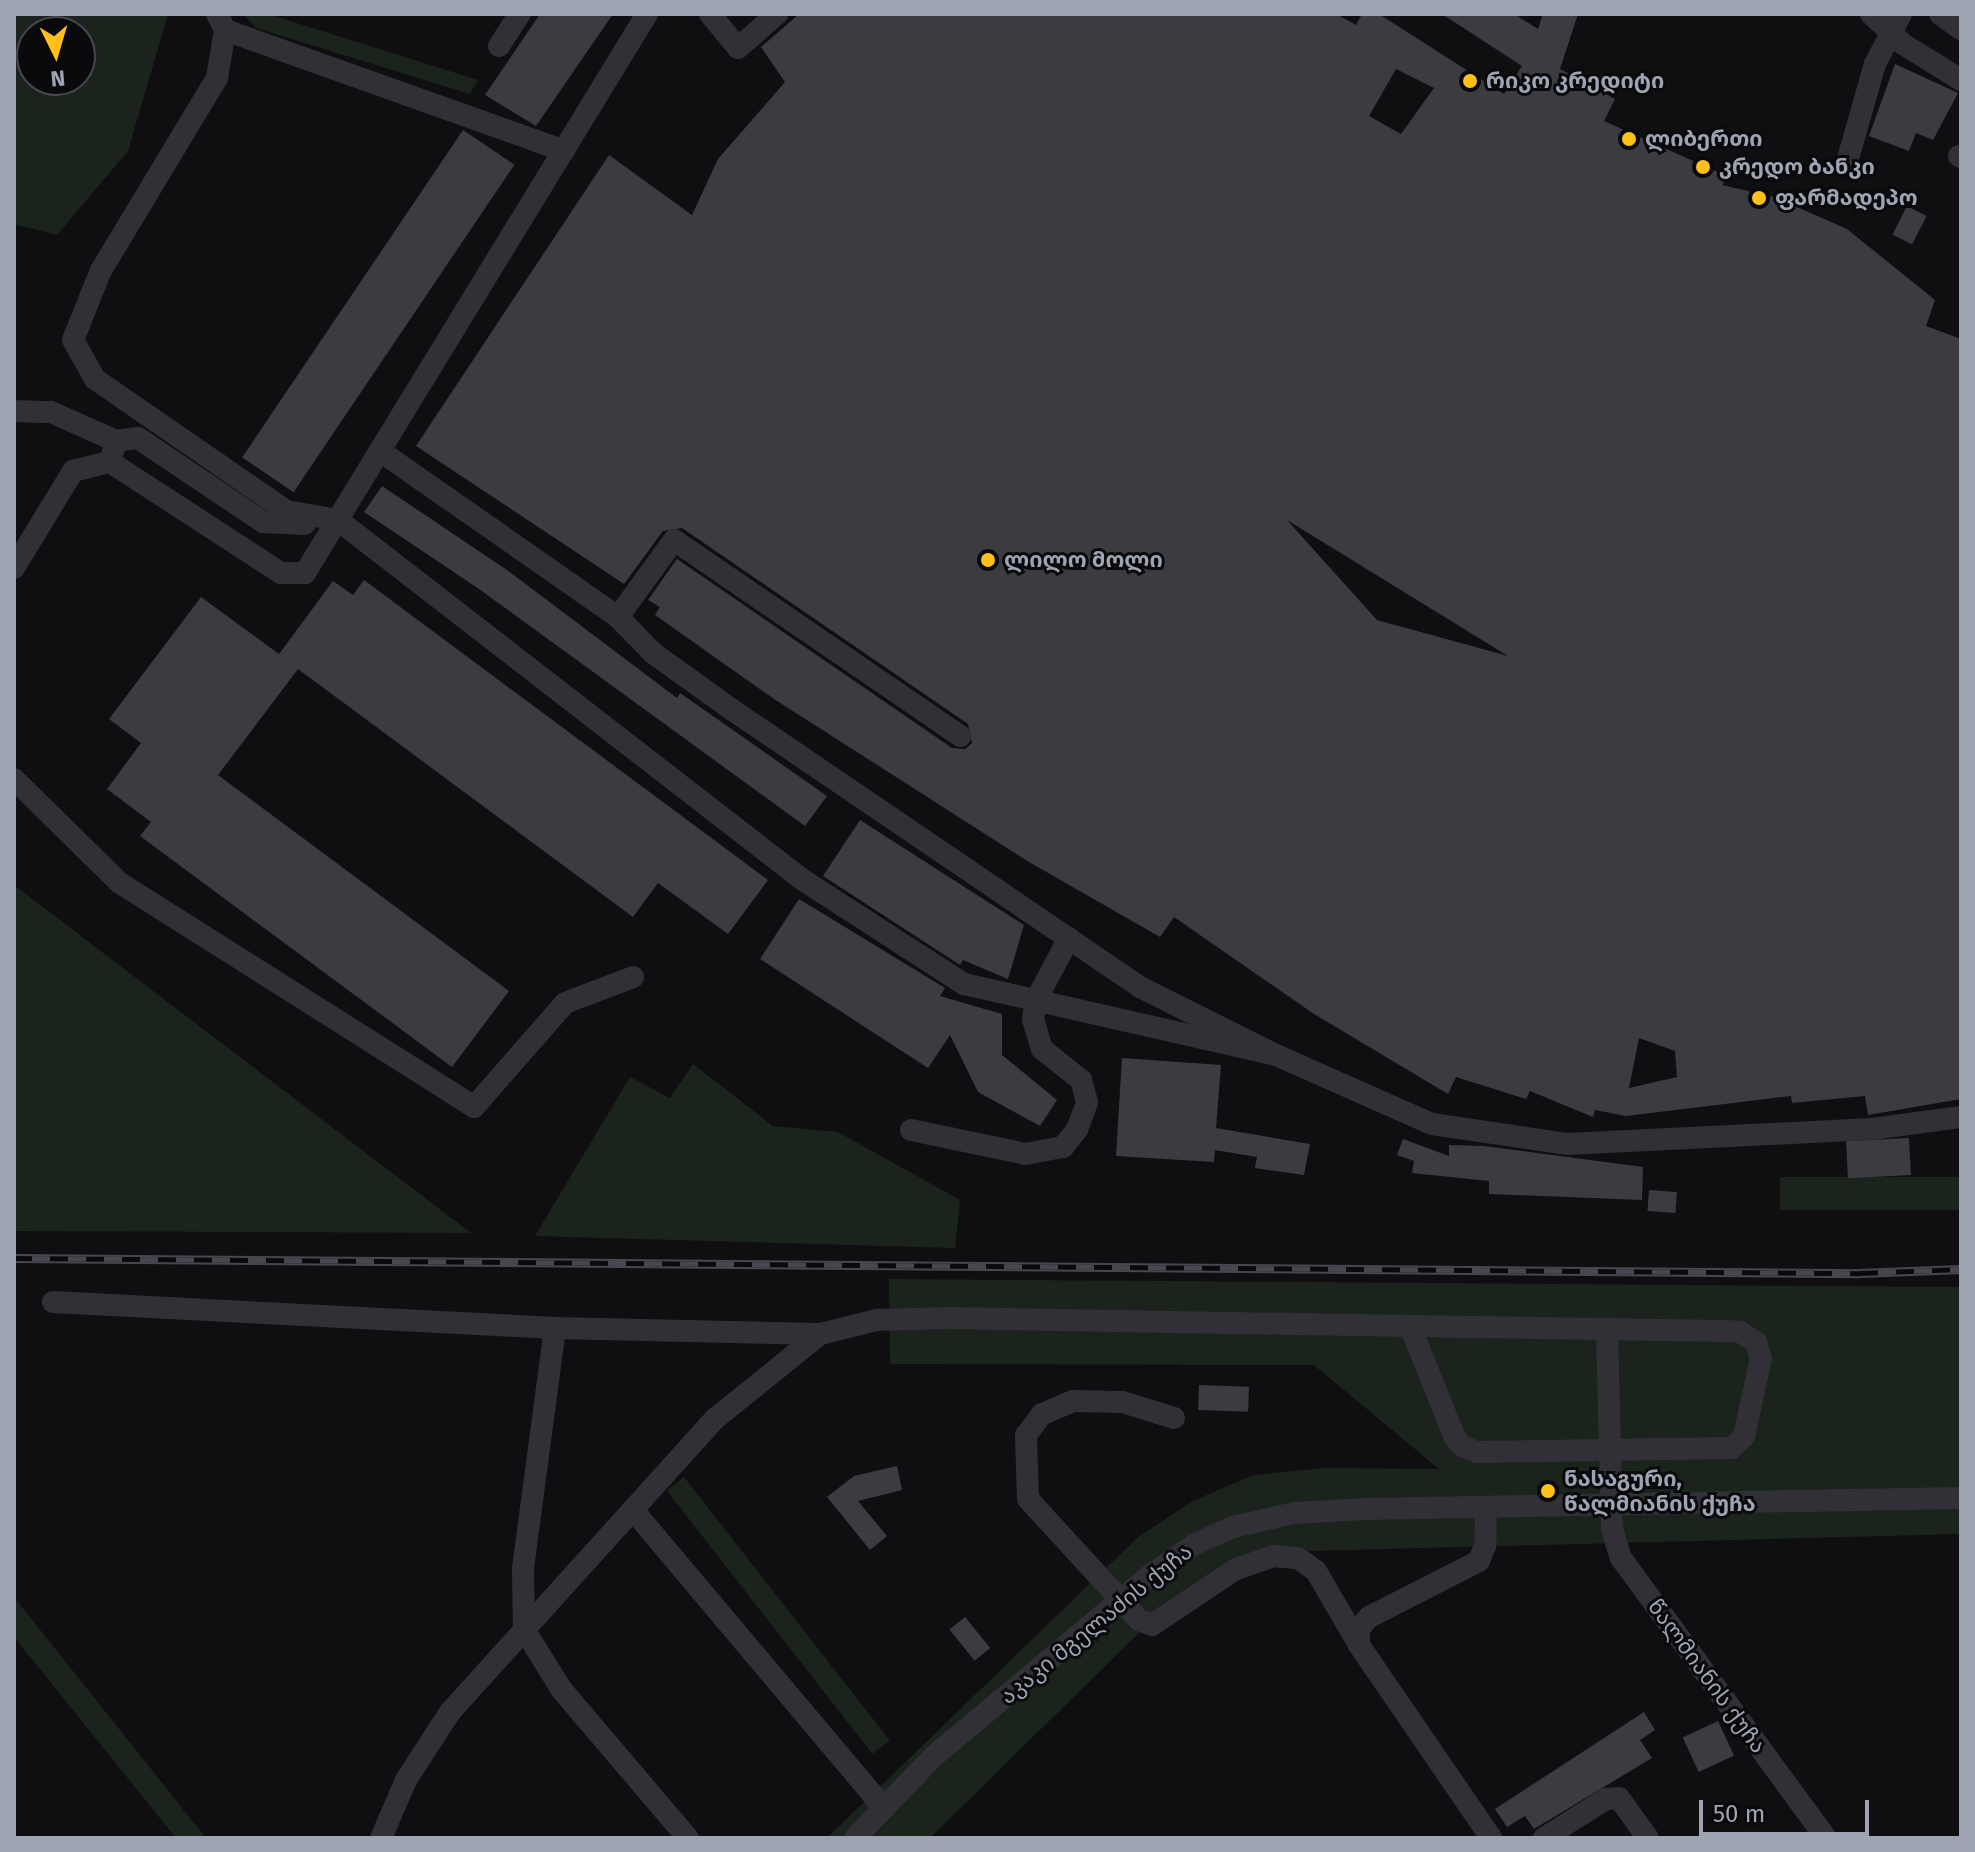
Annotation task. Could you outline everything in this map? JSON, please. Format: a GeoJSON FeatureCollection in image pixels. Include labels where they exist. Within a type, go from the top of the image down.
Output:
{"type":"FeatureCollection","features":[{"type":"Feature","properties":{"kind":"street"},"geometry":{"type":"LineString","coordinates":[[499,46],[520,14]]}},
{"type":"Feature","properties":{"kind":"street"},"geometry":{"type":"LineString","coordinates":[[14,411],[51,412],[113,452],[281,573],[305,573],[647,14]]}},
{"type":"Feature","properties":{"kind":"street"},"geometry":{"type":"LineString","coordinates":[[710,14],[738,48],[777,15]]}},
{"type":"Feature","properties":{"kind":"street"},"geometry":{"type":"LineString","coordinates":[[1871,14],[1888,33],[1961,80]]}},
{"type":"Feature","properties":{"kind":"street"},"geometry":{"type":"LineString","coordinates":[[1847,162],[1888,33],[1901,14]]}},
{"type":"Feature","properties":{"kind":"street"},"geometry":{"type":"LineString","coordinates":[[1940,14],[1961,29]]}},
{"type":"Feature","properties":{"kind":"street"},"geometry":{"type":"LineString","coordinates":[[564,151],[221,22],[217,78],[101,270],[73,340],[95,379],[286,511],[338,520],[803,880],[964,984],[1276,1055]]}},
{"type":"Feature","properties":{"kind":"street"},"geometry":{"type":"LineString","coordinates":[[14,568],[73,471],[138,438],[263,522],[285,525],[338,520]]}},
{"type":"Feature","properties":{"kind":"street"},"geometry":{"type":"LineString","coordinates":[[380,451],[618,617],[653,653],[692,681],[1140,987],[1276,1055],[1432,1124],[1567,1144],[1872,1129],[1961,1117]]}},
{"type":"Feature","properties":{"kind":"street"},"geometry":{"type":"LineString","coordinates":[[618,617],[674,540],[960,736]]}},
{"type":"Feature","properties":{"kind":"street"},"geometry":{"type":"LineString","coordinates":[[14,779],[120,883],[474,1107],[565,1003],[633,977]]}},
{"type":"Feature","properties":{"kind":"street"},"geometry":{"type":"LineString","coordinates":[[911,1130],[1026,1154],[1063,1147],[1077,1130],[1087,1102],[1081,1080],[1042,1049],[1034,1031],[1036,1000],[1069,938]]}},
{"type":"Feature","properties":{"kind":"street"},"geometry":{"type":"LineString","coordinates":[[53,1302],[555,1328],[820,1334],[877,1320],[949,1318],[1607,1329],[1740,1332],[1756,1342],[1761,1358],[1744,1436],[1732,1448],[1609,1451],[1463,1447],[1410,1326]]}},
{"type":"Feature","properties":{"kind":"street"},"geometry":{"type":"LineString","coordinates":[[555,1328],[523,1568],[524,1629],[561,1689],[688,1838]]}},
{"type":"Feature","properties":{"kind":"street","name":"წალმიანის ქუჩა"},"geometry":{"type":"LineString","coordinates":[[1607,1329],[1611,1504],[1621,1558],[1826,1838]]}},
{"type":"Feature","properties":{"kind":"street"},"geometry":{"type":"LineString","coordinates":[[381,1838],[406,1780],[450,1712],[716,1418],[820,1334]]}},
{"type":"Feature","properties":{"kind":"street"},"geometry":{"type":"LineString","coordinates":[[1174,1418],[1123,1402],[1073,1401],[1042,1414],[1026,1435],[1028,1499],[1139,1620],[1152,1625],[1236,1569],[1273,1556],[1298,1558],[1316,1571],[1359,1645],[1491,1838]]}},
{"type":"Feature","properties":{"kind":"street","name":"აკაკი მგელაძის ქუჩა"},"geometry":{"type":"LineString","coordinates":[[855,1838],[934,1756],[1121,1599],[1195,1544],[1233,1527],[1294,1513],[1961,1498]]}},
{"type":"Feature","properties":{"kind":"street"},"geometry":{"type":"LineString","coordinates":[[1359,1645],[1359,1629],[1369,1617],[1479,1561],[1485,1546],[1486,1507]]}},
{"type":"Feature","properties":{"kind":"street"},"geometry":{"type":"LineString","coordinates":[[633,1510],[884,1808]]}},
{"type":"Feature","properties":{"kind":"street"},"geometry":{"type":"LineString","coordinates":[[1544,1838],[1606,1799],[1619,1798],[1648,1838]]}},
{"type":"Feature","properties":{"kind":"shaded area"},"geometry":{"type":"Polygon","coordinates":[[[14,14],[168,14],[128,151],[57,235],[14,224],[14,14]]]}},
{"type":"Feature","properties":{"kind":"shaded area"},"geometry":{"type":"Polygon","coordinates":[[[243,14],[268,14],[478,80],[470,94],[256,28],[243,14]]]}},
{"type":"Feature","properties":{"kind":"shaded area"},"geometry":{"type":"Polygon","coordinates":[[[14,885],[471,1233],[14,1231],[14,885]]]}},
{"type":"Feature","properties":{"kind":"shaded area"},"geometry":{"type":"Polygon","coordinates":[[[693,1064],[773,1126],[838,1132],[960,1200],[955,1248],[535,1236],[630,1077],[670,1098],[693,1064]]]}},
{"type":"Feature","properties":{"kind":"shaded area"},"geometry":{"type":"Polygon","coordinates":[[[1780,1177],[1961,1177],[1961,1210],[1780,1210],[1780,1177]]]}},
{"type":"Feature","properties":{"kind":"shaded area"},"geometry":{"type":"Polygon","coordinates":[[[889,1279],[1961,1287],[1961,1534],[1271,1552],[1144,1628],[930,1838],[827,1838],[1138,1537],[1193,1501],[1253,1475],[1326,1468],[1439,1469],[1314,1365],[890,1364],[889,1279]]]}},
{"type":"Feature","properties":{"kind":"shaded area"},"geometry":{"type":"Polygon","coordinates":[[[684,1477],[890,1740],[872,1754],[667,1491],[684,1477]]]}},
{"type":"Feature","properties":{"kind":"shaded area"},"geometry":{"type":"Polygon","coordinates":[[[14,1597],[206,1838],[176,1838],[14,1637],[14,1597]]]}},
{"type":"Feature","properties":{"kind":"building"},"geometry":{"type":"Polygon","coordinates":[[[540,14],[613,14],[536,126],[485,95],[540,14]]]}},
{"type":"Feature","properties":{"kind":"building"},"geometry":{"type":"Polygon","coordinates":[[[799,14],[1336,14],[1356,25],[1362,14],[1379,14],[1504,94],[1522,66],[1442,14],[1514,14],[1538,29],[1543,14],[1578,14],[1560,69],[1615,99],[1604,121],[1729,177],[1722,185],[1774,197],[1847,229],[1935,300],[1926,326],[1961,339],[1961,1099],[1868,1115],[1865,1096],[1792,1103],[1791,1096],[1626,1116],[1595,1110],[1593,1117],[1530,1091],[1526,1099],[1456,1077],[1448,1094],[1314,1014],[1174,917],[1160,937],[1029,862],[774,699],[655,615],[660,607],[648,600],[677,559],[952,748],[965,749],[972,743],[968,724],[682,528],[663,531],[624,584],[416,446],[609,155],[692,215],[718,159],[785,82],[761,47],[799,14]],[[1396,69],[1369,116],[1401,134],[1434,88],[1396,69]],[[1287,520],[1377,620],[1508,656],[1287,520]],[[1639,1038],[1629,1088],[1677,1077],[1675,1051],[1639,1038]]]}},
{"type":"Feature","properties":{"kind":"building"},"geometry":{"type":"Polygon","coordinates":[[[1895,64],[1958,93],[1933,140],[1916,133],[1909,151],[1869,136],[1895,64]]]}},
{"type":"Feature","properties":{"kind":"building"},"geometry":{"type":"Polygon","coordinates":[[[463,130],[514,165],[294,492],[242,457],[463,130]]]}},
{"type":"Feature","properties":{"kind":"building"},"geometry":{"type":"Polygon","coordinates":[[[1907,206],[1927,216],[1912,244],[1892,235],[1907,206]]]}},
{"type":"Feature","properties":{"kind":"building"},"geometry":{"type":"Polygon","coordinates":[[[382,486],[507,570],[677,698],[680,693],[827,796],[805,826],[479,589],[364,512],[382,486]]]}},
{"type":"Feature","properties":{"kind":"building"},"geometry":{"type":"Polygon","coordinates":[[[364,580],[768,880],[728,934],[658,883],[633,917],[298,669],[218,775],[509,991],[452,1067],[140,836],[151,822],[107,789],[141,743],[109,719],[201,597],[279,654],[333,581],[353,595],[364,580]]]}},
{"type":"Feature","properties":{"kind":"building"},"geometry":{"type":"Polygon","coordinates":[[[860,820],[1024,925],[1008,979],[963,960],[960,965],[823,876],[860,820]]]}},
{"type":"Feature","properties":{"kind":"building"},"geometry":{"type":"Polygon","coordinates":[[[799,899],[945,988],[940,996],[1002,1014],[1002,1055],[1057,1100],[1040,1126],[978,1092],[950,1035],[928,1068],[760,959],[799,899]]]}},
{"type":"Feature","properties":{"kind":"building"},"geometry":{"type":"Polygon","coordinates":[[[1122,1058],[1221,1065],[1216,1128],[1310,1144],[1304,1175],[1255,1168],[1257,1157],[1215,1150],[1214,1162],[1116,1156],[1122,1058]]]}},
{"type":"Feature","properties":{"kind":"building"},"geometry":{"type":"Polygon","coordinates":[[[1909,1138],[1911,1175],[1848,1178],[1846,1141],[1909,1138]]]}},
{"type":"Feature","properties":{"kind":"building"},"geometry":{"type":"Polygon","coordinates":[[[1403,1139],[1449,1156],[1449,1145],[1484,1146],[1643,1167],[1642,1200],[1489,1194],[1489,1181],[1412,1173],[1414,1161],[1397,1155],[1403,1139]]]}},
{"type":"Feature","properties":{"kind":"building"},"geometry":{"type":"Polygon","coordinates":[[[1649,1190],[1677,1192],[1675,1213],[1648,1211],[1649,1190]]]}},
{"type":"Feature","properties":{"kind":"building"},"geometry":{"type":"Polygon","coordinates":[[[1199,1385],[1249,1387],[1248,1412],[1198,1410],[1199,1385]]]}},
{"type":"Feature","properties":{"kind":"building"},"geometry":{"type":"Polygon","coordinates":[[[897,1466],[902,1490],[858,1501],[887,1536],[870,1550],[827,1497],[854,1476],[897,1466]]]}},
{"type":"Feature","properties":{"kind":"building"},"geometry":{"type":"Polygon","coordinates":[[[965,1617],[990,1648],[975,1661],[949,1630],[965,1617]]]}},
{"type":"Feature","properties":{"kind":"building"},"geometry":{"type":"Polygon","coordinates":[[[1644,1712],[1655,1730],[1640,1740],[1652,1758],[1534,1829],[1525,1816],[1507,1827],[1495,1809],[1644,1712]]]}},
{"type":"Feature","properties":{"kind":"building"},"geometry":{"type":"Polygon","coordinates":[[[1718,1721],[1734,1755],[1699,1772],[1683,1737],[1718,1721]]]}},
{"type":"Feature","properties":{"kind":"railway"},"geometry":{"type":"LineString","coordinates":[[14,1258],[1860,1273],[1961,1269]]}},
{"type":"Feature","properties":{"kind":"place","name":"რიკო კრედიტი"},"geometry":{"type":"Point","coordinates":[1470,81]}},
{"type":"Feature","properties":{"kind":"place","name":"ლიბერთი"},"geometry":{"type":"Point","coordinates":[1629,139]}},
{"type":"Feature","properties":{"kind":"place","name":"კრედო ბანკი"},"geometry":{"type":"Point","coordinates":[1703,167]}},
{"type":"Feature","properties":{"kind":"place","name":"ფარმადეპო"},"geometry":{"type":"Point","coordinates":[1759,198]}},
{"type":"Feature","properties":{"kind":"place","name":"ლილო მოლი"},"geometry":{"type":"Point","coordinates":[988,560]}},
{"type":"Feature","properties":{"kind":"place","name":"ნასაგური, წალმიანის ქუჩა"},"geometry":{"type":"Point","coordinates":[1548,1491]}}]}
